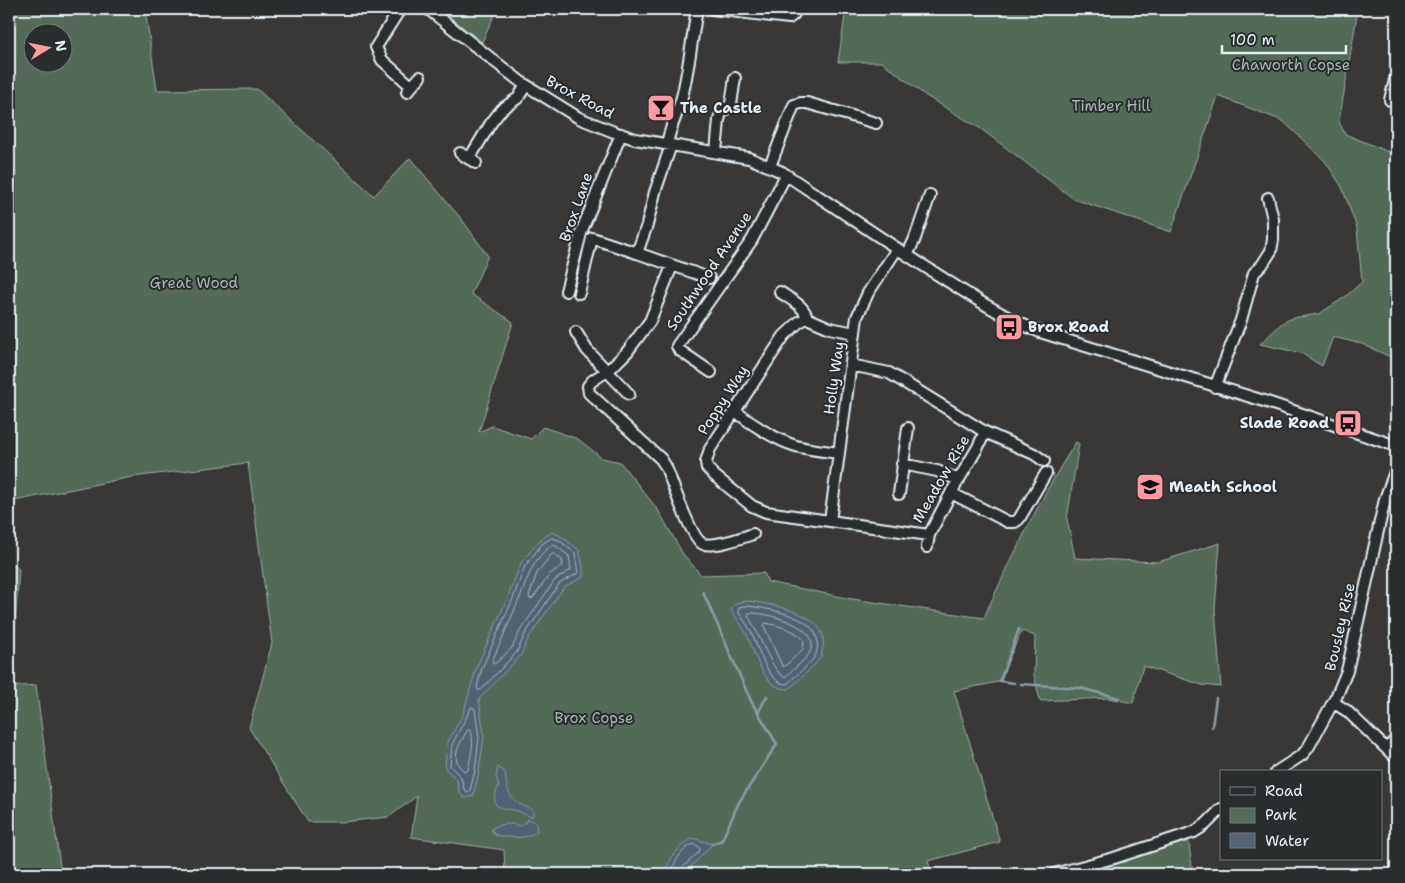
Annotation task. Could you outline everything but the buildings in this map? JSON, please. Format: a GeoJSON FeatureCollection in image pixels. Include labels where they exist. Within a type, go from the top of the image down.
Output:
{"type":"FeatureCollection","features":[{"type":"Feature","properties":{"kind":"street"},"geometry":{"type":"LineString","coordinates":[[400,9],[376,47],[382,60],[409,89],[420,78]]}},
{"type":"Feature","properties":{"kind":"street","name":"Brox Road"},"geometry":{"type":"LineString","coordinates":[[428,9],[526,85],[579,118],[635,139],[749,158],[770,166],[897,249],[1018,324],[1264,401],[1396,446]]}},
{"type":"Feature","properties":{"kind":"street"},"geometry":{"type":"LineString","coordinates":[[637,253],[647,225],[669,144],[669,130],[678,113],[683,95],[696,9]]}},
{"type":"Feature","properties":{"kind":"street"},"geometry":{"type":"LineString","coordinates":[[713,9],[789,18],[796,9]]}},
{"type":"Feature","properties":{"kind":"street"},"geometry":{"type":"LineString","coordinates":[[1389,99],[1396,76]]}},
{"type":"Feature","properties":{"kind":"street"},"geometry":{"type":"LineString","coordinates":[[716,152],[719,120],[721,113],[731,104],[736,78]]}},
{"type":"Feature","properties":{"kind":"street"},"geometry":{"type":"LineString","coordinates":[[468,158],[502,109],[518,98],[526,85]]}},
{"type":"Feature","properties":{"kind":"street"},"geometry":{"type":"LineString","coordinates":[[770,166],[794,105],[807,103],[876,123]]}},
{"type":"Feature","properties":{"kind":"street","name":"Brox Lane"},"geometry":{"type":"LineString","coordinates":[[566,292],[582,230],[621,134]]}},
{"type":"Feature","properties":{"kind":"street","name":"Southwood Avenue"},"geometry":{"type":"LineString","coordinates":[[711,372],[679,350],[677,346],[752,240],[786,175]]}},
{"type":"Feature","properties":{"kind":"street"},"geometry":{"type":"LineString","coordinates":[[907,255],[914,241],[927,196]]}},
{"type":"Feature","properties":{"kind":"street"},"geometry":{"type":"LineString","coordinates":[[1215,387],[1241,320],[1254,273],[1271,251],[1274,240],[1273,219],[1268,198]]}},
{"type":"Feature","properties":{"kind":"street"},"geometry":{"type":"LineString","coordinates":[[580,294],[592,238],[709,278]]}},
{"type":"Feature","properties":{"kind":"street","name":"Holly Way"},"geometry":{"type":"LineString","coordinates":[[830,521],[858,316],[864,301],[897,249]]}},
{"type":"Feature","properties":{"kind":"street"},"geometry":{"type":"LineString","coordinates":[[672,266],[650,320],[627,352],[607,371],[592,381],[588,386],[589,393],[661,458],[696,538],[704,544],[713,544],[753,534]]}},
{"type":"Feature","properties":{"kind":"street"},"geometry":{"type":"LineString","coordinates":[[780,292],[801,306],[805,310],[807,318],[830,328],[855,333]]}},
{"type":"Feature","properties":{"kind":"street","name":"Poppy Way"},"geometry":{"type":"LineString","coordinates":[[807,318],[799,322],[784,336],[710,448],[706,462],[707,468],[716,477],[752,506],[766,512],[830,521]]}},
{"type":"Feature","properties":{"kind":"street"},"geometry":{"type":"LineString","coordinates":[[576,332],[587,350],[628,394]]}},
{"type":"Feature","properties":{"kind":"street","name":"Meadow Rise"},"geometry":{"type":"LineString","coordinates":[[850,365],[889,374],[984,432],[1034,454],[1044,462]]}},
{"type":"Feature","properties":{"kind":"street"},"geometry":{"type":"LineString","coordinates":[[735,411],[762,429],[797,446],[839,453]]}},
{"type":"Feature","properties":{"kind":"street"},"geometry":{"type":"LineString","coordinates":[[899,494],[908,428]]}},
{"type":"Feature","properties":{"kind":"street","name":"Meadow Rise"},"geometry":{"type":"LineString","coordinates":[[830,521],[929,535],[978,447],[984,432]]}},
{"type":"Feature","properties":{"kind":"street"},"geometry":{"type":"LineString","coordinates":[[902,464],[937,471],[959,480]]}},
{"type":"Feature","properties":{"kind":"street","name":"Bousley Rise"},"geometry":{"type":"LineString","coordinates":[[1279,770],[1302,755],[1308,748],[1333,702],[1347,671],[1384,499],[1396,469]]}},
{"type":"Feature","properties":{"kind":"street"},"geometry":{"type":"LineString","coordinates":[[951,493],[1008,522],[1014,522],[1019,519],[1046,473]]}},
{"type":"Feature","properties":{"kind":"street"},"geometry":{"type":"LineString","coordinates":[[927,548],[929,535]]}},
{"type":"Feature","properties":{"kind":"street"},"geometry":{"type":"LineString","coordinates":[[1333,702],[1347,711],[1396,758]]}},
{"type":"Feature","properties":{"kind":"street"},"geometry":{"type":"LineString","coordinates":[[1387,749],[1396,739]]}},
{"type":"Feature","properties":{"kind":"street"},"geometry":{"type":"LineString","coordinates":[[1054,874],[1114,858],[1194,832],[1205,825],[1220,810]]}},
{"type":"Feature","properties":{"kind":"green space"},"geometry":{"type":"Polygon","coordinates":[[[9,9],[145,9],[157,90],[257,89],[374,196],[410,158],[463,221],[488,256],[471,294],[513,322],[479,432],[492,426],[531,439],[543,427],[578,439],[602,458],[620,462],[658,510],[683,554],[701,575],[764,573],[768,582],[852,599],[984,618],[1030,522],[1076,442],[1079,444],[1067,519],[1075,558],[1158,562],[1220,543],[1215,609],[1221,687],[1202,685],[1143,666],[1133,703],[1108,698],[1040,701],[1034,675],[1035,636],[1022,631],[998,682],[954,691],[1000,842],[928,861],[932,874],[505,874],[504,850],[411,837],[417,796],[389,817],[343,822],[308,822],[249,728],[272,643],[248,463],[132,477],[9,502],[9,9]]]}},
{"type":"Feature","properties":{"kind":"green space"},"geometry":{"type":"Polygon","coordinates":[[[440,9],[497,9],[482,42],[440,9]]]}},
{"type":"Feature","properties":{"kind":"green space","name":"Timber Hill"},"geometry":{"type":"Polygon","coordinates":[[[846,9],[1358,9],[1339,122],[1345,134],[1396,155],[1395,359],[1362,344],[1333,337],[1322,366],[1301,353],[1260,344],[1282,323],[1292,318],[1319,314],[1345,297],[1362,282],[1357,228],[1342,187],[1325,161],[1283,121],[1218,96],[1171,232],[1074,199],[981,129],[926,96],[882,62],[838,62],[846,9]]]}},
{"type":"Feature","properties":{"kind":"green space"},"geometry":{"type":"Polygon","coordinates":[[[9,562],[19,569],[14,643],[9,657],[9,562]]]}},
{"type":"Feature","properties":{"kind":"green space"},"geometry":{"type":"Polygon","coordinates":[[[36,685],[61,874],[9,874],[9,687],[36,685]]]}},
{"type":"Feature","properties":{"kind":"green space"},"geometry":{"type":"Polygon","coordinates":[[[1188,837],[1193,874],[1073,874],[1085,871],[1188,837]]]}},
{"type":"Feature","properties":{"kind":"water"},"geometry":{"type":"Polygon","coordinates":[[[552,532],[561,536],[579,550],[583,577],[564,587],[529,637],[521,655],[479,699],[484,736],[479,772],[473,796],[464,798],[459,791],[457,780],[445,768],[447,744],[463,714],[477,666],[521,563],[539,541],[552,532]]]}},
{"type":"Feature","properties":{"kind":"water"},"geometry":{"type":"Polygon","coordinates":[[[748,601],[796,612],[808,618],[823,635],[821,657],[789,689],[780,688],[766,677],[743,627],[731,610],[736,604],[748,601]]]}},
{"type":"Feature","properties":{"kind":"water"},"geometry":{"type":"Polygon","coordinates":[[[498,767],[505,772],[507,787],[512,797],[515,801],[533,810],[533,816],[497,806],[495,799],[499,785],[496,777],[498,767]]]}},
{"type":"Feature","properties":{"kind":"water"},"geometry":{"type":"Polygon","coordinates":[[[528,819],[536,823],[537,831],[528,836],[517,838],[500,836],[495,835],[491,829],[505,824],[520,826],[528,819]]]}},
{"type":"Feature","properties":{"kind":"water"},"geometry":{"type":"Polygon","coordinates":[[[693,838],[712,844],[684,874],[663,874],[678,849],[693,838]]]}},
{"type":"Feature","properties":{"kind":"waterway"},"geometry":{"type":"LineString","coordinates":[[703,592],[751,701],[777,744],[739,802],[722,840],[712,844]]}},
{"type":"Feature","properties":{"kind":"waterway"},"geometry":{"type":"LineString","coordinates":[[1014,683],[1000,681],[1019,629]]}},
{"type":"Feature","properties":{"kind":"waterway"},"geometry":{"type":"LineString","coordinates":[[1021,684],[1080,688],[1119,698]]}},
{"type":"Feature","properties":{"kind":"waterway"},"geometry":{"type":"LineString","coordinates":[[758,713],[767,696]]}},
{"type":"Feature","properties":{"kind":"waterway"},"geometry":{"type":"LineString","coordinates":[[1212,727],[1216,698]]}},
{"type":"Feature","properties":{"kind":"place","name":"The Castle"},"geometry":{"type":"Point","coordinates":[661,108]}},
{"type":"Feature","properties":{"kind":"place","name":"Brox Road"},"geometry":{"type":"Point","coordinates":[1009,327]}},
{"type":"Feature","properties":{"kind":"place","name":"Slade Road"},"geometry":{"type":"Point","coordinates":[1348,423]}},
{"type":"Feature","properties":{"kind":"place","name":"Meath School"},"geometry":{"type":"Point","coordinates":[1150,487]}},
{"type":"Feature","properties":{"kind":"park label","name":"Chaworth Copse"},"geometry":{"type":"Point","coordinates":[1291,65]}},
{"type":"Feature","properties":{"kind":"park label","name":"Great Wood"},"geometry":{"type":"Point","coordinates":[194,283]}},
{"type":"Feature","properties":{"kind":"park label","name":"Brox Copse"},"geometry":{"type":"Point","coordinates":[594,718]}}]}
